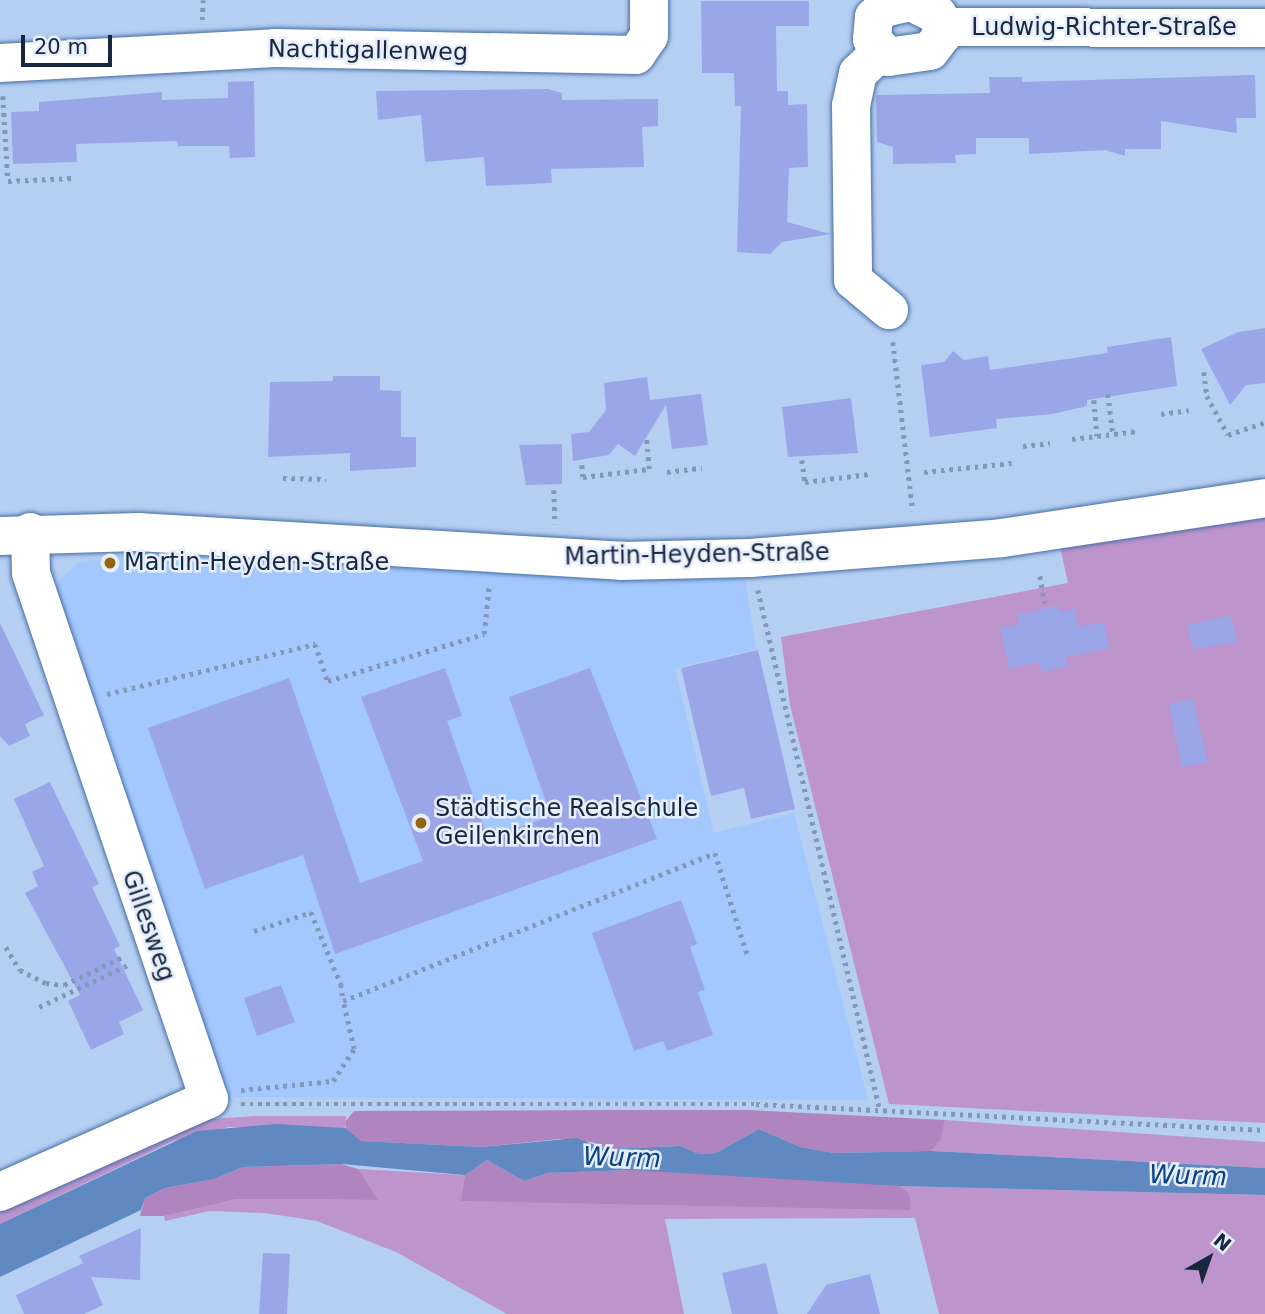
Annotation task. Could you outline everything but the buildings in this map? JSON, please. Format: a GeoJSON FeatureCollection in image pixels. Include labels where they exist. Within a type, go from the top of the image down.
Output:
{"type":"FeatureCollection","features":[{"type":"Feature","properties":{"kind":"street","name":"Nachtigallenweg"},"geometry":{"type":"LineString","coordinates":[[1,63],[275,48],[636,55],[649,36],[649,0]]}},
{"type":"Feature","properties":{"kind":"street","name":"Ludwig-Richter-Straße"},"geometry":{"type":"LineString","coordinates":[[889,310],[853,280],[852,268],[850,105],[858,73],[880,52],[872,23],[884,8],[918,3],[933,10],[944,27],[1265,28]]}},
{"type":"Feature","properties":{"kind":"street","name":"Martin-Heyden-Straße"},"geometry":{"type":"LineString","coordinates":[[15,534],[138,532],[621,561],[750,558],[919,548],[1265,498]]}},
{"type":"Feature","properties":{"kind":"street","name":"Gillesweg"},"geometry":{"type":"LineString","coordinates":[[15,534],[31,573],[72,705],[156,947],[218,1100]]}},
{"type":"Feature","properties":{"kind":"street"},"geometry":{"type":"LineString","coordinates":[[0,1192],[218,1100]]}},
{"type":"Feature","properties":{"kind":"path"},"geometry":{"type":"LineString","coordinates":[[1,63],[8,181],[74,178]]}},
{"type":"Feature","properties":{"kind":"path"},"geometry":{"type":"LineString","coordinates":[[889,310],[919,548]]}},
{"type":"Feature","properties":{"kind":"path"},"geometry":{"type":"LineString","coordinates":[[1204,372],[1207,396],[1228,435],[1265,422]]}},
{"type":"Feature","properties":{"kind":"path"},"geometry":{"type":"LineString","coordinates":[[1108,394],[1113,434]]}},
{"type":"Feature","properties":{"kind":"path"},"geometry":{"type":"LineString","coordinates":[[1094,400],[1097,436]]}},
{"type":"Feature","properties":{"kind":"path"},"geometry":{"type":"LineString","coordinates":[[1161,414],[1189,410]]}},
{"type":"Feature","properties":{"kind":"path"},"geometry":{"type":"LineString","coordinates":[[1072,439],[1139,431]]}},
{"type":"Feature","properties":{"kind":"path"},"geometry":{"type":"LineString","coordinates":[[582,465],[583,477],[649,469],[646,435]]}},
{"type":"Feature","properties":{"kind":"path"},"geometry":{"type":"LineString","coordinates":[[1023,446],[1050,443]]}},
{"type":"Feature","properties":{"kind":"path"},"geometry":{"type":"LineString","coordinates":[[802,460],[806,482],[869,474]]}},
{"type":"Feature","properties":{"kind":"path"},"geometry":{"type":"LineString","coordinates":[[924,472],[1012,463]]}},
{"type":"Feature","properties":{"kind":"path"},"geometry":{"type":"LineString","coordinates":[[667,472],[702,468]]}},
{"type":"Feature","properties":{"kind":"path"},"geometry":{"type":"LineString","coordinates":[[283,478],[326,479]]}},
{"type":"Feature","properties":{"kind":"path"},"geometry":{"type":"LineString","coordinates":[[72,705],[142,683],[315,644],[328,681],[484,634],[492,554]]}},
{"type":"Feature","properties":{"kind":"path"},"geometry":{"type":"LineString","coordinates":[[750,558],[880,1110]]}},
{"type":"Feature","properties":{"kind":"path"},"geometry":{"type":"LineString","coordinates":[[1040,576],[1045,604]]}},
{"type":"Feature","properties":{"kind":"path"},"geometry":{"type":"LineString","coordinates":[[343,1001],[715,853],[747,954]]}},
{"type":"Feature","properties":{"kind":"path"},"geometry":{"type":"LineString","coordinates":[[218,1100],[231,1091],[333,1081],[354,1049],[341,984],[311,912],[254,931]]}},
{"type":"Feature","properties":{"kind":"path"},"geometry":{"type":"LineString","coordinates":[[6,947],[20,970],[46,983],[64,985],[156,947]]}},
{"type":"Feature","properties":{"kind":"path"},"geometry":{"type":"LineString","coordinates":[[39,1007],[156,947]]}},
{"type":"Feature","properties":{"kind":"path"},"geometry":{"type":"LineString","coordinates":[[218,1100],[756,1104],[1265,1130]]}},
{"type":"Feature","properties":{"kind":"shaded area"},"geometry":{"type":"Polygon","coordinates":[[[1265,511],[1265,1123],[889,1104],[790,705],[781,637],[1068,583],[1059,542],[1265,511]]]}},
{"type":"Feature","properties":{"kind":"shaded area","name":"Städtische Realschule Geilenkirchen"},"geometry":{"type":"Polygon","coordinates":[[[141,552],[744,571],[756,649],[675,668],[714,833],[794,813],[868,1100],[235,1097],[206,1054],[52,588],[78,563],[141,552]]]}},
{"type":"Feature","properties":{"kind":"shaded area"},"geometry":{"type":"Polygon","coordinates":[[[748,1110],[945,1120],[941,1140],[931,1151],[834,1153],[800,1147],[759,1129],[716,1153],[699,1154],[680,1146],[605,1149],[593,1142],[559,1139],[481,1147],[361,1141],[347,1135],[345,1122],[354,1111],[748,1110]]]}},
{"type":"Feature","properties":{"kind":"shaded area"},"geometry":{"type":"Polygon","coordinates":[[[254,1116],[346,1116],[345,1128],[229,1127],[173,1141],[0,1224],[0,1210],[198,1120],[254,1116]]]}},
{"type":"Feature","properties":{"kind":"shaded area"},"geometry":{"type":"Polygon","coordinates":[[[945,1120],[1265,1142],[1265,1168],[931,1151],[941,1140],[945,1120]]]}},
{"type":"Feature","properties":{"kind":"shaded area"},"geometry":{"type":"Polygon","coordinates":[[[487,1160],[524,1181],[548,1173],[631,1170],[843,1179],[899,1186],[909,1193],[911,1210],[461,1201],[465,1175],[487,1160]]]}},
{"type":"Feature","properties":{"kind":"shaded area"},"geometry":{"type":"Polygon","coordinates":[[[341,1164],[358,1169],[378,1200],[237,1199],[164,1216],[140,1216],[145,1198],[165,1188],[214,1179],[243,1167],[341,1164]]]}},
{"type":"Feature","properties":{"kind":"shaded area"},"geometry":{"type":"Polygon","coordinates":[[[358,1169],[465,1175],[462,1201],[667,1203],[909,1193],[899,1186],[1265,1195],[1265,1314],[939,1314],[915,1218],[665,1219],[684,1314],[507,1314],[396,1252],[317,1221],[265,1213],[209,1211],[165,1221],[164,1216],[237,1199],[377,1200],[358,1169]]]}},
{"type":"Feature","properties":{"kind":"water","name":"Wurm"},"geometry":{"type":"Polygon","coordinates":[[[275,1124],[345,1128],[361,1141],[481,1147],[577,1138],[605,1149],[680,1146],[699,1154],[716,1153],[759,1129],[800,1147],[834,1153],[931,1151],[1265,1168],[1265,1195],[899,1186],[631,1170],[548,1173],[524,1181],[487,1160],[465,1175],[341,1164],[243,1167],[214,1179],[165,1188],[145,1198],[141,1210],[0,1277],[0,1224],[197,1131],[275,1124]]]}},
{"type":"Feature","properties":{"kind":"place","name":"Martin-Heyden-Straße"},"geometry":{"type":"Point","coordinates":[110,563]}},
{"type":"Feature","properties":{"kind":"place","name":"Städtische Realschule Geilenkirchen"},"geometry":{"type":"Point","coordinates":[421,823]}}]}
